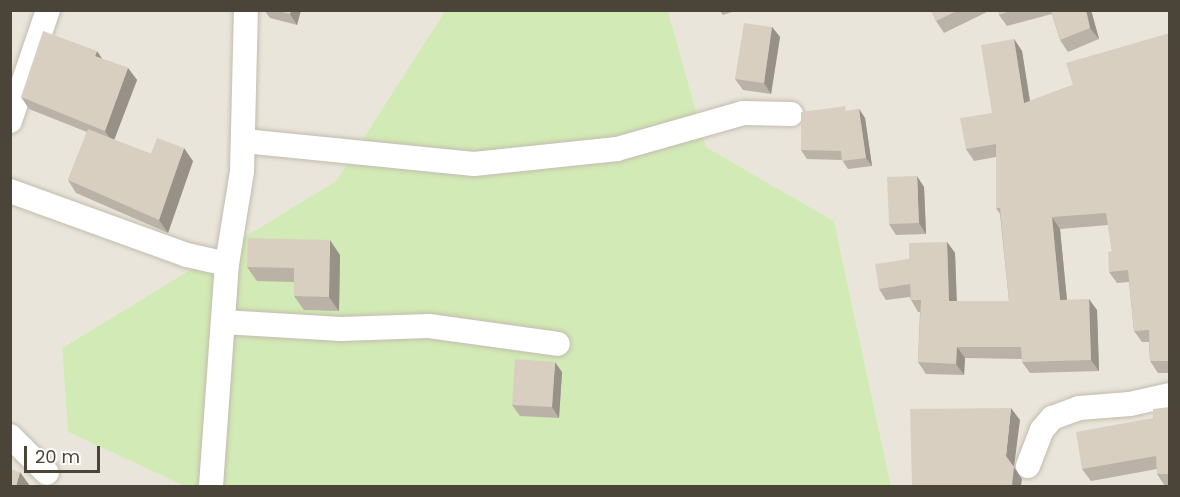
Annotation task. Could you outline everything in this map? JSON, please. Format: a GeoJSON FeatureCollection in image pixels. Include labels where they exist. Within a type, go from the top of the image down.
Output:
{"type":"FeatureCollection","features":[{"type":"Feature","properties":{"kind":"street"},"geometry":{"type":"LineString","coordinates":[[10,121],[48,10]]}},
{"type":"Feature","properties":{"kind":"street"},"geometry":{"type":"LineString","coordinates":[[211,486],[227,264],[244,141],[246,10]]}},
{"type":"Feature","properties":{"kind":"street"},"geometry":{"type":"LineString","coordinates":[[244,141],[474,164],[618,148],[743,113],[791,114]]}},
{"type":"Feature","properties":{"kind":"street"},"geometry":{"type":"LineString","coordinates":[[10,191],[187,255],[227,264]]}},
{"type":"Feature","properties":{"kind":"street"},"geometry":{"type":"LineString","coordinates":[[223,322],[341,329],[429,326],[558,344]]}},
{"type":"Feature","properties":{"kind":"street"},"geometry":{"type":"LineString","coordinates":[[1028,466],[1042,430],[1052,418],[1080,408],[1130,404],[1170,395]]}},
{"type":"Feature","properties":{"kind":"street"},"geometry":{"type":"LineString","coordinates":[[10,436],[46,473]]}},
{"type":"Feature","properties":{"kind":"shaded area"},"geometry":{"type":"Polygon","coordinates":[[[10,11],[445,11],[336,181],[62,348],[68,432],[184,486],[11,486],[10,11]]]}},
{"type":"Feature","properties":{"kind":"shaded area"},"geometry":{"type":"Polygon","coordinates":[[[668,11],[1169,11],[1169,486],[891,486],[834,221],[706,147],[668,11]]]}},
{"type":"Feature","properties":{"kind":"green space"},"geometry":{"type":"Polygon","coordinates":[[[445,11],[668,11],[706,147],[834,221],[891,486],[184,486],[68,432],[62,348],[336,181],[445,11]]]}},
{"type":"Feature","properties":{"kind":"building"},"geometry":{"type":"Polygon","coordinates":[[[274,10],[291,10],[290,14],[274,10]]]}},
{"type":"Feature","properties":{"kind":"building"},"geometry":{"type":"Polygon","coordinates":[[[931,10],[959,10],[936,21],[931,10]]]}},
{"type":"Feature","properties":{"kind":"building"},"geometry":{"type":"Polygon","coordinates":[[[998,10],[1013,10],[999,15],[998,10]]]}},
{"type":"Feature","properties":{"kind":"building"},"geometry":{"type":"Polygon","coordinates":[[[1051,10],[1086,10],[1090,28],[1060,40],[1051,10]]]}},
{"type":"Feature","properties":{"kind":"building"},"geometry":{"type":"Polygon","coordinates":[[[744,23],[772,27],[764,83],[735,79],[744,23]]]}},
{"type":"Feature","properties":{"kind":"building"},"geometry":{"type":"Polygon","coordinates":[[[43,31],[97,51],[95,56],[128,68],[105,131],[21,97],[43,31]]]}},
{"type":"Feature","properties":{"kind":"building"},"geometry":{"type":"Polygon","coordinates":[[[1170,33],[1170,361],[1150,361],[1149,330],[1134,331],[1128,270],[1109,272],[1108,252],[1112,251],[1106,213],[1052,217],[1060,300],[1089,299],[1091,360],[1022,362],[1021,347],[957,347],[956,364],[918,362],[921,300],[911,300],[910,284],[879,289],[875,264],[909,259],[909,243],[947,242],[949,301],[1009,301],[1000,208],[996,208],[996,144],[966,149],[960,118],[992,113],[981,45],[1014,39],[1024,103],[1073,85],[1066,63],[1170,33]]]}},
{"type":"Feature","properties":{"kind":"building"},"geometry":{"type":"Polygon","coordinates":[[[846,106],[845,111],[859,109],[866,158],[842,161],[841,151],[801,150],[801,112],[846,106]]]}},
{"type":"Feature","properties":{"kind":"building"},"geometry":{"type":"Polygon","coordinates":[[[88,129],[151,154],[157,138],[184,148],[159,220],[68,180],[88,129]]]}},
{"type":"Feature","properties":{"kind":"building"},"geometry":{"type":"Polygon","coordinates":[[[917,176],[919,223],[889,224],[887,177],[917,176]]]}},
{"type":"Feature","properties":{"kind":"building"},"geometry":{"type":"Polygon","coordinates":[[[248,238],[330,240],[329,297],[294,296],[294,268],[247,267],[248,238]]]}},
{"type":"Feature","properties":{"kind":"building"},"geometry":{"type":"Polygon","coordinates":[[[515,359],[555,362],[552,407],[512,405],[515,359]]]}},
{"type":"Feature","properties":{"kind":"building"},"geometry":{"type":"Polygon","coordinates":[[[1170,407],[1170,474],[1157,474],[1156,456],[1082,469],[1076,432],[1153,418],[1153,409],[1170,407]]]}},
{"type":"Feature","properties":{"kind":"building"},"geometry":{"type":"Polygon","coordinates":[[[1011,408],[1006,456],[1014,467],[1012,486],[912,486],[910,409],[1011,408]]]}},
{"type":"Feature","properties":{"kind":"building"},"geometry":{"type":"Polygon","coordinates":[[[10,469],[20,472],[16,486],[10,486],[10,469]]]}}]}
